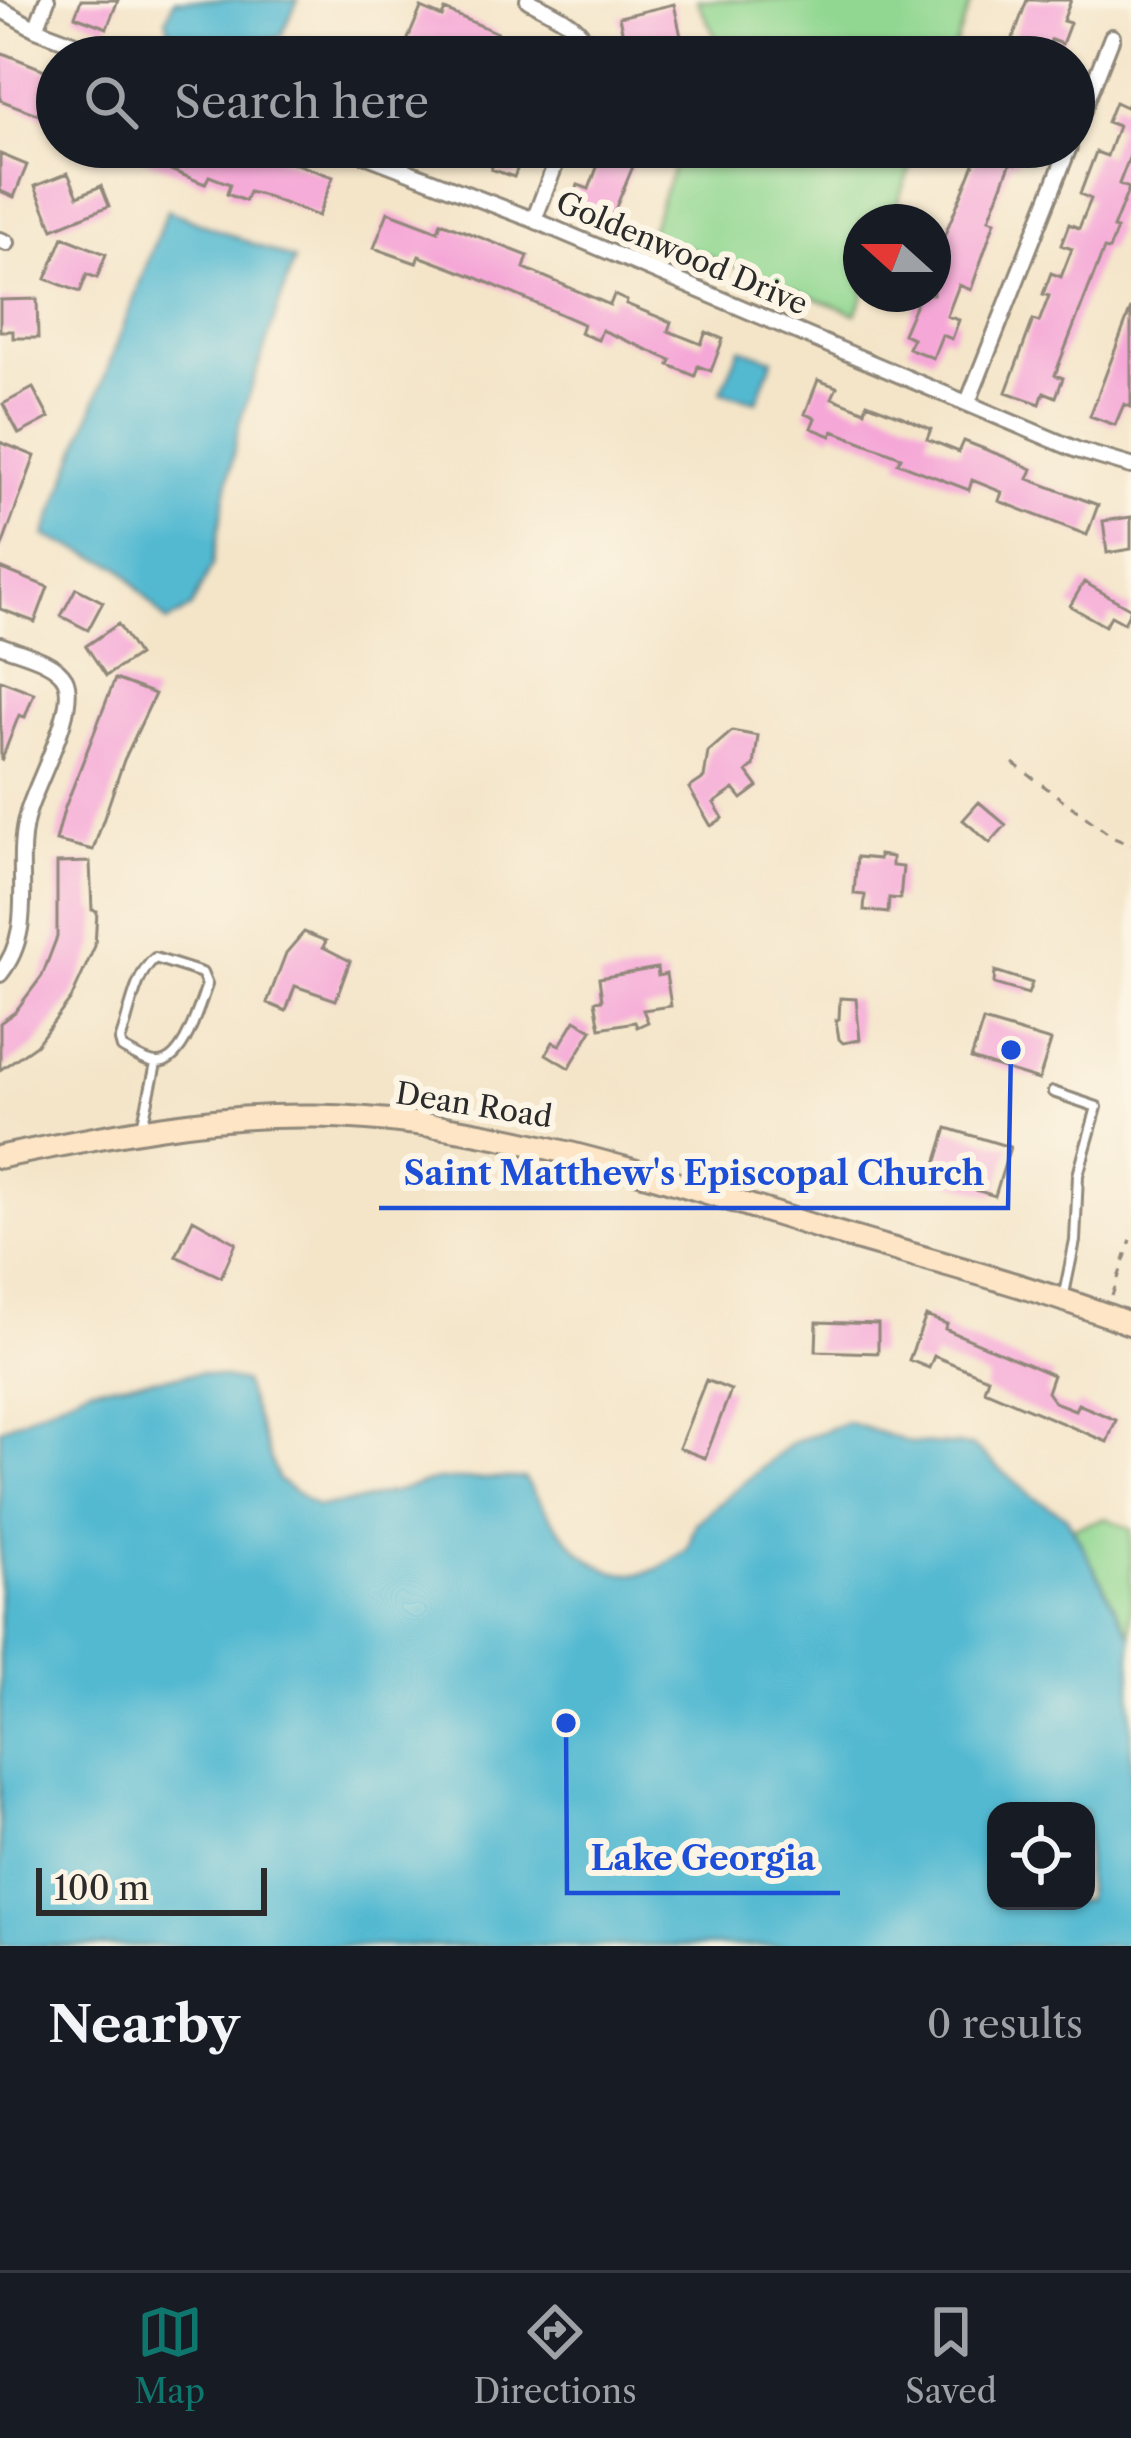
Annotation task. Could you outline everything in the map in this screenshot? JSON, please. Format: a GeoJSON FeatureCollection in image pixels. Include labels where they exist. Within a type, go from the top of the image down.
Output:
{"type":"FeatureCollection","features":[{"type":"Feature","properties":{"kind":"main road","name":"Dean Road"},"geometry":{"type":"LineString","coordinates":[[0,1156],[199,1121],[291,1116],[387,1120],[480,1132],[591,1158],[1131,1324]]}},
{"type":"Feature","properties":{"kind":"street"},"geometry":{"type":"LineString","coordinates":[[36,29],[47,0]]}},
{"type":"Feature","properties":{"kind":"street"},"geometry":{"type":"LineString","coordinates":[[528,0],[575,26],[582,36]]}},
{"type":"Feature","properties":{"kind":"street"},"geometry":{"type":"LineString","coordinates":[[0,9],[54,36]]}},
{"type":"Feature","properties":{"kind":"street"},"geometry":{"type":"LineString","coordinates":[[1095,80],[1112,37]]}},
{"type":"Feature","properties":{"kind":"street","name":"Goldenwood Drive"},"geometry":{"type":"LineString","coordinates":[[399,168],[534,220],[1077,450],[1131,466]]}},
{"type":"Feature","properties":{"kind":"street"},"geometry":{"type":"LineString","coordinates":[[534,220],[554,168]]}},
{"type":"Feature","properties":{"kind":"street"},"geometry":{"type":"LineString","coordinates":[[968,402],[1061,168]]}},
{"type":"Feature","properties":{"kind":"street"},"geometry":{"type":"LineString","coordinates":[[0,645],[57,668],[68,683],[66,710],[26,816],[22,930],[13,958],[0,974]]}},
{"type":"Feature","properties":{"kind":"lane"},"geometry":{"type":"LineString","coordinates":[[166,958],[202,973],[206,985],[183,1046],[167,1061],[156,1064],[122,1048],[121,1041],[148,962],[166,958]]}},
{"type":"Feature","properties":{"kind":"lane"},"geometry":{"type":"LineString","coordinates":[[142,1130],[156,1064]]}},
{"type":"Feature","properties":{"kind":"lane"},"geometry":{"type":"LineString","coordinates":[[1053,1092],[1097,1107],[1078,1175],[1075,1241],[1063,1301]]}},
{"type":"Feature","properties":{"kind":"path"},"geometry":{"type":"LineString","coordinates":[[1013,763],[1114,838],[1131,845]]}},
{"type":"Feature","properties":{"kind":"path"},"geometry":{"type":"LineString","coordinates":[[1106,1315],[1131,1240]]}},
{"type":"Feature","properties":{"kind":"green space"},"geometry":{"type":"Polygon","coordinates":[[[697,0],[972,0],[959,36],[715,36],[697,0]]]}},
{"type":"Feature","properties":{"kind":"green space"},"geometry":{"type":"Polygon","coordinates":[[[673,168],[910,168],[897,204],[843,204],[843,309],[649,233],[673,168]]]}},
{"type":"Feature","properties":{"kind":"green space"},"geometry":{"type":"Polygon","coordinates":[[[1106,1518],[1131,1529],[1131,1636],[1072,1528],[1106,1518]]]}},
{"type":"Feature","properties":{"kind":"water"},"geometry":{"type":"Polygon","coordinates":[[[174,0],[298,0],[281,36],[171,36],[166,20],[174,0]]]}},
{"type":"Feature","properties":{"kind":"water"},"geometry":{"type":"Polygon","coordinates":[[[167,210],[294,260],[239,425],[212,566],[191,608],[167,622],[120,567],[45,536],[167,210]]]}},
{"type":"Feature","properties":{"kind":"water"},"geometry":{"type":"Polygon","coordinates":[[[740,348],[773,359],[757,401],[721,392],[740,348]]]}},
{"type":"Feature","properties":{"kind":"water"},"geometry":{"type":"Polygon","coordinates":[[[200,1373],[243,1382],[278,1480],[317,1507],[436,1480],[524,1478],[577,1548],[612,1571],[632,1574],[658,1568],[687,1550],[696,1523],[791,1443],[847,1422],[911,1443],[973,1446],[1034,1498],[1066,1516],[1131,1636],[1131,1946],[0,1946],[0,1429],[90,1387],[200,1373]]]}},
{"type":"Feature","properties":{"kind":"building"},"geometry":{"type":"Polygon","coordinates":[[[81,0],[118,0],[107,28],[75,16],[81,0]]]}},
{"type":"Feature","properties":{"kind":"building"},"geometry":{"type":"Polygon","coordinates":[[[1027,0],[1071,0],[1063,21],[1070,23],[1065,36],[1014,36],[1027,0]]]}},
{"type":"Feature","properties":{"kind":"building"},"geometry":{"type":"Polygon","coordinates":[[[674,4],[681,36],[623,36],[619,17],[674,4]]]}},
{"type":"Feature","properties":{"kind":"building"},"geometry":{"type":"Polygon","coordinates":[[[421,8],[442,17],[445,10],[498,33],[497,36],[409,36],[421,8]]]}},
{"type":"Feature","properties":{"kind":"building"},"geometry":{"type":"Polygon","coordinates":[[[0,52],[36,67],[36,114],[0,100],[0,52]]]}},
{"type":"Feature","properties":{"kind":"building"},"geometry":{"type":"Polygon","coordinates":[[[1131,96],[1131,153],[1119,184],[1129,188],[1109,250],[1104,249],[1055,375],[1063,378],[1056,397],[1044,392],[1040,404],[1006,392],[1033,320],[1039,322],[1049,296],[1043,294],[1051,273],[1061,277],[1072,249],[1061,245],[1069,224],[1079,228],[1091,199],[1080,194],[1090,168],[1095,168],[1096,152],[1107,156],[1118,126],[1107,122],[1115,102],[1126,107],[1131,96]]]}},
{"type":"Feature","properties":{"kind":"building"},"geometry":{"type":"Polygon","coordinates":[[[0,154],[27,165],[14,197],[0,191],[0,154]]]}},
{"type":"Feature","properties":{"kind":"building"},"geometry":{"type":"Polygon","coordinates":[[[166,168],[308,168],[333,177],[318,216],[249,192],[245,201],[227,194],[230,184],[209,176],[205,184],[166,168]]]}},
{"type":"Feature","properties":{"kind":"building"},"geometry":{"type":"Polygon","coordinates":[[[491,168],[518,168],[514,177],[491,168]]]}},
{"type":"Feature","properties":{"kind":"building"},"geometry":{"type":"Polygon","coordinates":[[[597,168],[632,168],[609,224],[569,208],[578,185],[589,189],[597,168]]]}},
{"type":"Feature","properties":{"kind":"building"},"geometry":{"type":"Polygon","coordinates":[[[972,168],[1009,168],[989,219],[995,221],[971,290],[959,285],[951,306],[951,220],[972,168]]]}},
{"type":"Feature","properties":{"kind":"building"},"geometry":{"type":"Polygon","coordinates":[[[68,173],[78,196],[101,186],[109,206],[53,229],[35,186],[68,173]]]}},
{"type":"Feature","properties":{"kind":"building"},"geometry":{"type":"Polygon","coordinates":[[[388,212],[438,231],[441,222],[528,256],[524,268],[610,305],[614,295],[671,322],[668,331],[701,344],[706,332],[723,339],[711,371],[698,366],[695,376],[669,365],[671,360],[602,330],[598,340],[580,333],[583,324],[475,277],[419,256],[416,263],[374,248],[388,212]]]}},
{"type":"Feature","properties":{"kind":"building"},"geometry":{"type":"Polygon","coordinates":[[[63,237],[106,254],[97,278],[87,274],[80,292],[46,279],[63,237]]]}},
{"type":"Feature","properties":{"kind":"building"},"geometry":{"type":"Polygon","coordinates":[[[37,299],[38,338],[13,338],[13,331],[0,331],[0,300],[37,299]]]}},
{"type":"Feature","properties":{"kind":"building"},"geometry":{"type":"Polygon","coordinates":[[[1131,308],[1131,407],[1124,404],[1115,425],[1090,416],[1131,308]]]}},
{"type":"Feature","properties":{"kind":"building"},"geometry":{"type":"Polygon","coordinates":[[[912,312],[949,312],[947,316],[959,320],[952,339],[942,335],[933,358],[908,348],[913,338],[903,334],[912,312]]]}},
{"type":"Feature","properties":{"kind":"building"},"geometry":{"type":"Polygon","coordinates":[[[818,380],[837,387],[832,398],[865,411],[867,403],[903,417],[931,429],[927,439],[959,452],[964,441],[1005,457],[1032,469],[1028,479],[1098,505],[1087,535],[999,501],[1002,492],[972,480],[969,490],[898,463],[901,457],[833,431],[831,436],[811,428],[815,418],[805,414],[818,380]]]}},
{"type":"Feature","properties":{"kind":"building"},"geometry":{"type":"Polygon","coordinates":[[[33,388],[49,418],[19,434],[3,404],[33,388]]]}},
{"type":"Feature","properties":{"kind":"building"},"geometry":{"type":"Polygon","coordinates":[[[0,442],[35,456],[1,549],[0,549],[0,442]]]}},
{"type":"Feature","properties":{"kind":"building"},"geometry":{"type":"Polygon","coordinates":[[[1131,517],[1131,549],[1107,553],[1103,521],[1131,517]]]}},
{"type":"Feature","properties":{"kind":"building"},"geometry":{"type":"Polygon","coordinates":[[[0,568],[48,587],[35,622],[0,609],[0,568]]]}},
{"type":"Feature","properties":{"kind":"building"},"geometry":{"type":"Polygon","coordinates":[[[1084,582],[1131,609],[1124,623],[1111,616],[1105,626],[1070,606],[1084,582]]]}},
{"type":"Feature","properties":{"kind":"building"},"geometry":{"type":"Polygon","coordinates":[[[76,588],[103,602],[88,630],[61,616],[76,588]]]}},
{"type":"Feature","properties":{"kind":"building"},"geometry":{"type":"Polygon","coordinates":[[[118,624],[138,655],[106,676],[86,646],[118,624]]]}},
{"type":"Feature","properties":{"kind":"building"},"geometry":{"type":"Polygon","coordinates":[[[115,679],[155,694],[124,760],[93,850],[56,841],[64,810],[115,679]]]}},
{"type":"Feature","properties":{"kind":"building"},"geometry":{"type":"Polygon","coordinates":[[[0,680],[34,693],[25,717],[19,715],[1,761],[0,680]]]}},
{"type":"Feature","properties":{"kind":"building"},"geometry":{"type":"Polygon","coordinates":[[[732,731],[758,736],[754,766],[747,772],[758,787],[742,799],[734,789],[714,803],[723,818],[711,826],[689,788],[704,778],[708,752],[732,731]]]}},
{"type":"Feature","properties":{"kind":"building"},"geometry":{"type":"Polygon","coordinates":[[[979,802],[1006,825],[990,843],[963,820],[979,802]]]}},
{"type":"Feature","properties":{"kind":"building"},"geometry":{"type":"Polygon","coordinates":[[[879,855],[892,857],[892,866],[903,867],[900,899],[889,898],[888,913],[864,910],[865,895],[854,894],[857,857],[879,859],[879,855]]]}},
{"type":"Feature","properties":{"kind":"building"},"geometry":{"type":"Polygon","coordinates":[[[90,862],[92,910],[97,911],[95,946],[71,999],[36,1045],[0,1070],[0,1023],[15,1012],[42,976],[57,937],[57,863],[90,862]]]}},
{"type":"Feature","properties":{"kind":"building"},"geometry":{"type":"Polygon","coordinates":[[[304,932],[326,941],[323,947],[350,961],[336,1000],[295,986],[286,1011],[267,1003],[286,953],[304,932]]]}},
{"type":"Feature","properties":{"kind":"building"},"geometry":{"type":"Polygon","coordinates":[[[657,968],[658,976],[666,974],[671,1006],[643,1010],[648,1022],[637,1027],[635,1022],[600,1028],[595,1001],[602,1000],[599,978],[657,968]]]}},
{"type":"Feature","properties":{"kind":"building"},"geometry":{"type":"Polygon","coordinates":[[[995,971],[1032,983],[1028,994],[994,984],[995,971]]]}},
{"type":"Feature","properties":{"kind":"building"},"geometry":{"type":"Polygon","coordinates":[[[840,998],[856,999],[860,1040],[843,1043],[839,1039],[840,998]]]}},
{"type":"Feature","properties":{"kind":"building"},"geometry":{"type":"Polygon","coordinates":[[[575,1020],[592,1030],[569,1068],[546,1054],[553,1042],[560,1045],[575,1020]]]}},
{"type":"Feature","properties":{"kind":"building"},"geometry":{"type":"Polygon","coordinates":[[[983,1021],[1051,1041],[1039,1080],[971,1059],[983,1021]]]}},
{"type":"Feature","properties":{"kind":"building"},"geometry":{"type":"Polygon","coordinates":[[[947,1128],[1010,1147],[995,1196],[932,1177],[947,1128]]]}},
{"type":"Feature","properties":{"kind":"building"},"geometry":{"type":"Polygon","coordinates":[[[193,1219],[236,1243],[221,1277],[176,1256],[193,1219]]]}},
{"type":"Feature","properties":{"kind":"building"},"geometry":{"type":"Polygon","coordinates":[[[926,1316],[947,1324],[945,1329],[1053,1375],[1047,1392],[1054,1402],[1075,1410],[1078,1404],[1116,1420],[1107,1442],[984,1390],[988,1378],[934,1356],[929,1368],[909,1360],[926,1316]]]}},
{"type":"Feature","properties":{"kind":"building"},"geometry":{"type":"Polygon","coordinates":[[[817,1322],[878,1324],[878,1353],[816,1351],[817,1322]]]}},
{"type":"Feature","properties":{"kind":"building"},"geometry":{"type":"Polygon","coordinates":[[[706,1380],[731,1390],[705,1458],[679,1448],[706,1380]]]}},
{"type":"Feature","properties":{"kind":"place","name":"Saint Matthew's Episcopal Church"},"geometry":{"type":"Point","coordinates":[1011,1050]}},
{"type":"Feature","properties":{"kind":"place","name":"Lake Georgia"},"geometry":{"type":"Point","coordinates":[566,1723]}}]}
